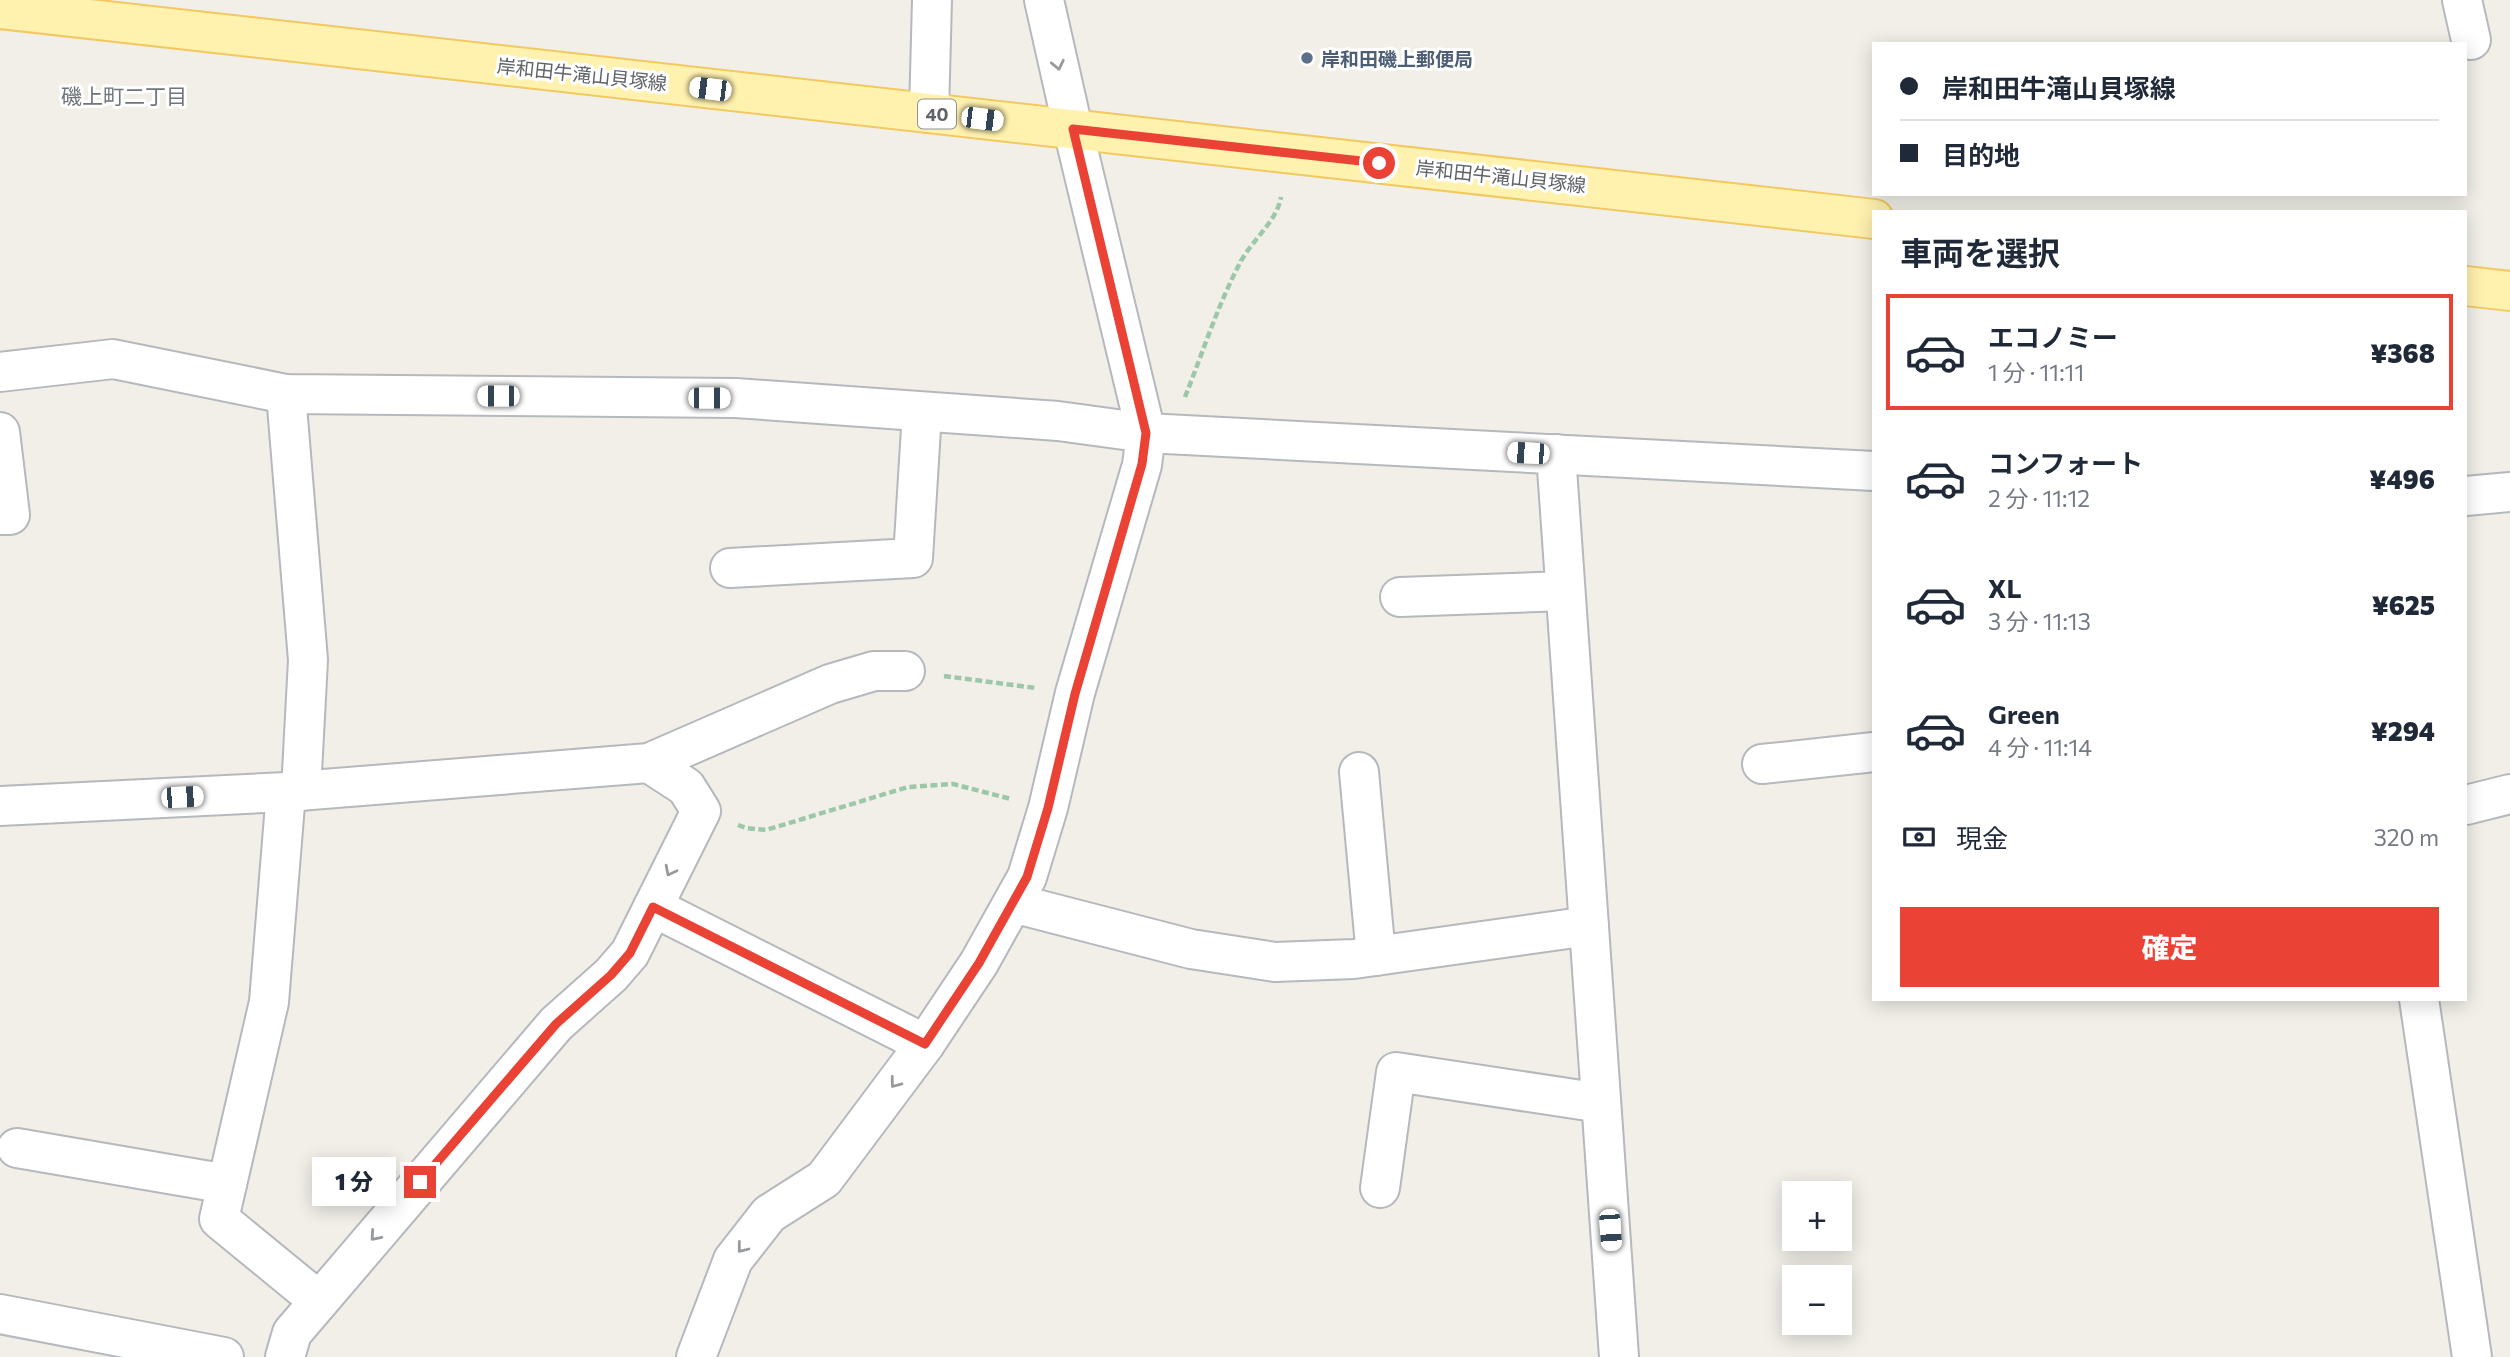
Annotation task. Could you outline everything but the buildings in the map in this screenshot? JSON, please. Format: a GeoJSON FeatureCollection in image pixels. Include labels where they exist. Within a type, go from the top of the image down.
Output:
{"type":"FeatureCollection","features":[{"type":"Feature","properties":{"kind":"main road","name":"岸和田牛滝山貝塚線"},"geometry":{"type":"LineString","coordinates":[[0,9],[1872,219]]}},
{"type":"Feature","properties":{"kind":"main road"},"geometry":{"type":"LineString","coordinates":[[2467,286],[2510,290]]}},
{"type":"Feature","properties":{"kind":"street"},"geometry":{"type":"LineString","coordinates":[[929,113],[932,0]]}},
{"type":"Feature","properties":{"kind":"street"},"geometry":{"type":"LineString","coordinates":[[696,1357],[733,1260],[769,1214],[824,1179],[925,1044],[979,963],[1027,877],[1048,808],[1075,694],[1142,464],[1158,433],[1073,129],[1044,0]]}},
{"type":"Feature","properties":{"kind":"street"},"geometry":{"type":"LineString","coordinates":[[2462,0],[2471,40]]}},
{"type":"Feature","properties":{"kind":"street"},"geometry":{"type":"LineString","coordinates":[[0,372],[113,359],[286,394],[736,398],[1058,421],[1158,433],[1872,471]]}},
{"type":"Feature","properties":{"kind":"street"},"geometry":{"type":"LineString","coordinates":[[286,394],[308,660],[269,1002],[219,1219],[319,1301]]}},
{"type":"Feature","properties":{"kind":"street"},"geometry":{"type":"LineString","coordinates":[[730,568],[913,558],[922,412]]}},
{"type":"Feature","properties":{"kind":"street"},"geometry":{"type":"LineString","coordinates":[[0,432],[10,515],[0,515]]}},
{"type":"Feature","properties":{"kind":"street"},"geometry":{"type":"LineString","coordinates":[[1556,454],[1619,1357]]}},
{"type":"Feature","properties":{"kind":"street"},"geometry":{"type":"LineString","coordinates":[[2467,496],[2510,492]]}},
{"type":"Feature","properties":{"kind":"street"},"geometry":{"type":"LineString","coordinates":[[1400,597],[1565,591]]}},
{"type":"Feature","properties":{"kind":"street"},"geometry":{"type":"LineString","coordinates":[[0,806],[294,792],[649,763],[830,684],[874,671],[905,671]]}},
{"type":"Feature","properties":{"kind":"street"},"geometry":{"type":"LineString","coordinates":[[1762,764],[1872,752]]}},
{"type":"Feature","properties":{"kind":"street"},"geometry":{"type":"LineString","coordinates":[[285,1357],[292,1332],[556,1024],[611,975],[630,953],[701,811],[686,787],[649,763]]}},
{"type":"Feature","properties":{"kind":"street"},"geometry":{"type":"LineString","coordinates":[[1359,772],[1376,956]]}},
{"type":"Feature","properties":{"kind":"street"},"geometry":{"type":"LineString","coordinates":[[2467,805],[2510,794]]}},
{"type":"Feature","properties":{"kind":"street"},"geometry":{"type":"LineString","coordinates":[[1013,903],[1191,949],[1275,962],[1354,959],[1589,926]]}},
{"type":"Feature","properties":{"kind":"street"},"geometry":{"type":"LineString","coordinates":[[653,907],[925,1044]]}},
{"type":"Feature","properties":{"kind":"street"},"geometry":{"type":"LineString","coordinates":[[2419,1001],[2472,1357]]}},
{"type":"Feature","properties":{"kind":"street"},"geometry":{"type":"LineString","coordinates":[[1380,1188],[1396,1072],[1601,1103]]}},
{"type":"Feature","properties":{"kind":"street"},"geometry":{"type":"LineString","coordinates":[[17,1148],[227,1184]]}},
{"type":"Feature","properties":{"kind":"street"},"geometry":{"type":"LineString","coordinates":[[0,1314],[224,1357]]}},
{"type":"Feature","properties":{"kind":"path"},"geometry":{"type":"LineString","coordinates":[[1158,433],[1232,279],[1254,240],[1279,209],[1281,197]]}},
{"type":"Feature","properties":{"kind":"path"},"geometry":{"type":"LineString","coordinates":[[905,671],[1075,694]]}},
{"type":"Feature","properties":{"kind":"path"},"geometry":{"type":"LineString","coordinates":[[701,811],[746,828],[766,830],[908,787],[953,784],[1048,808]]}},
{"type":"Feature","properties":{"kind":"place","name":"岸和田磯上郵便局"},"geometry":{"type":"Point","coordinates":[1307,58]}},
{"type":"Feature","properties":{"kind":"district","name":"磯上町二丁目"},"geometry":{"type":"Point","coordinates":[124,95]}},
{"type":"Feature","properties":{"kind":"route"},"geometry":{"type":"LineString","coordinates":[[420,1182],[556,1024],[611,975],[630,953],[653,907],[925,1044],[979,963],[1027,877],[1048,808],[1075,694],[1142,464],[1146,433],[1073,129],[1379,163]]}}]}
